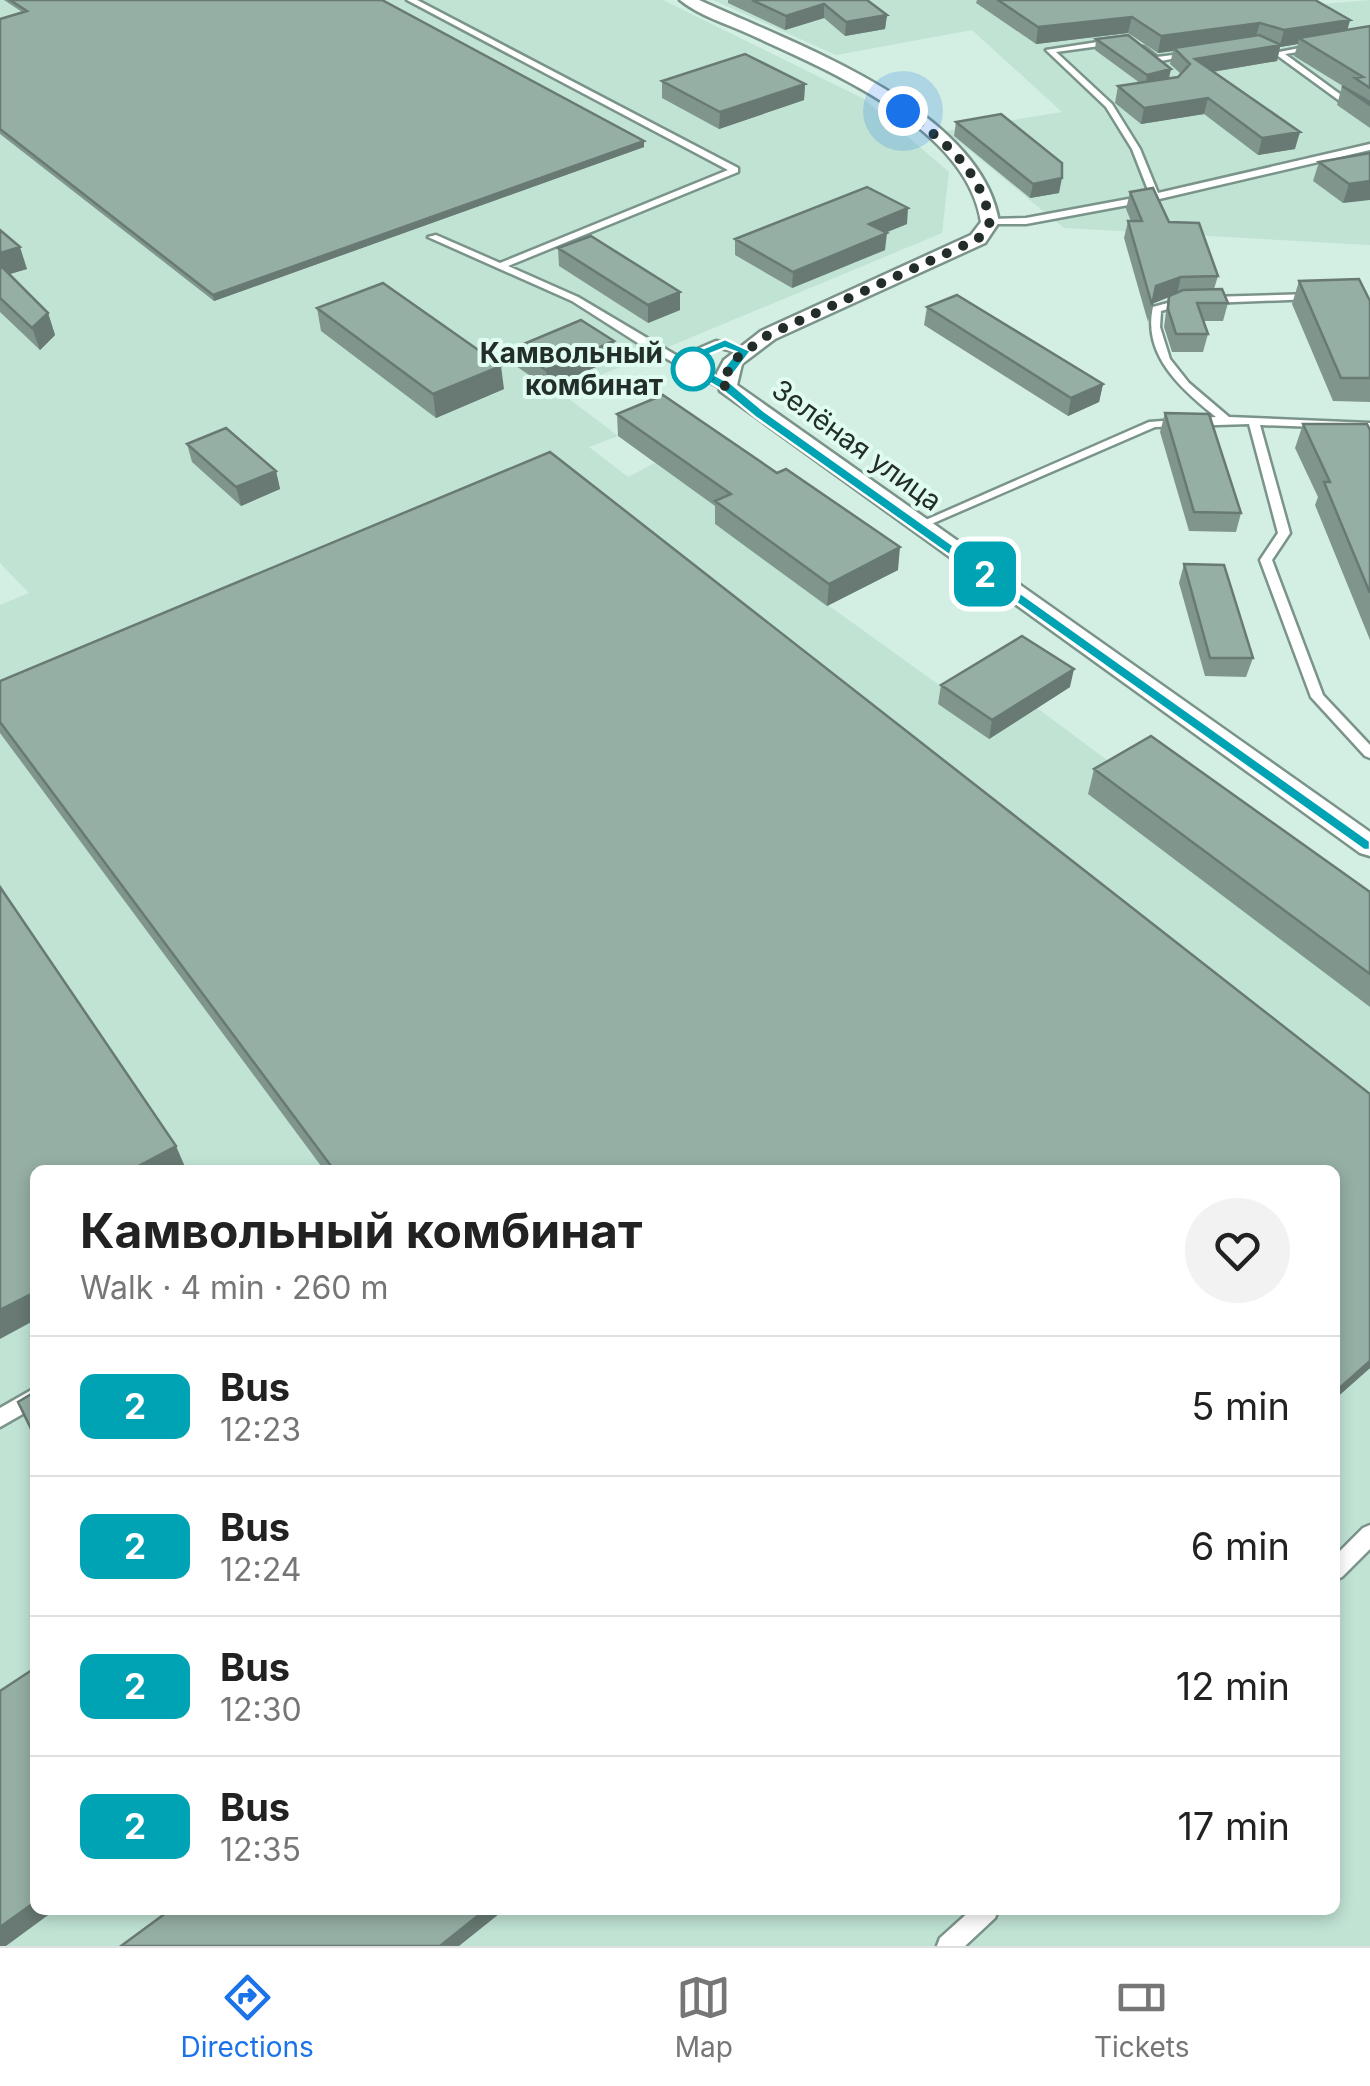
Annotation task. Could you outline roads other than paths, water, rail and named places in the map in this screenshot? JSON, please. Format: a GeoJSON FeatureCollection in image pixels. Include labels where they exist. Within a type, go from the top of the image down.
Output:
{"type":"FeatureCollection","features":[{"type":"Feature","properties":{"kind":"street"},"geometry":{"type":"LineString","coordinates":[[687,0],[878,93],[928,129],[976,176],[990,222],[978,239],[768,335],[744,351],[727,373],[727,387]]}},
{"type":"Feature","properties":{"kind":"street","name":"Зелёная улица"},"geometry":{"type":"LineString","coordinates":[[727,387],[1370,846]]}},
{"type":"Feature","properties":{"kind":"lane"},"geometry":{"type":"LineString","coordinates":[[411,0],[735,170],[503,265]]}},
{"type":"Feature","properties":{"kind":"lane"},"geometry":{"type":"LineString","coordinates":[[1155,197],[1136,150],[1101,99],[1050,50],[1129,40],[1167,70]]}},
{"type":"Feature","properties":{"kind":"lane"},"geometry":{"type":"LineString","coordinates":[[1278,54],[1333,44]]}},
{"type":"Feature","properties":{"kind":"lane"},"geometry":{"type":"LineString","coordinates":[[1267,49],[1370,120]]}},
{"type":"Feature","properties":{"kind":"lane"},"geometry":{"type":"LineString","coordinates":[[1155,60],[1205,52]]}},
{"type":"Feature","properties":{"kind":"lane"},"geometry":{"type":"LineString","coordinates":[[1101,99],[1118,96]]}},
{"type":"Feature","properties":{"kind":"lane"},"geometry":{"type":"LineString","coordinates":[[990,222],[1026,222],[1155,197],[1370,147]]}},
{"type":"Feature","properties":{"kind":"lane","name":"Зелёная улица"},"geometry":{"type":"LineString","coordinates":[[433,236],[575,299],[727,387]]}},
{"type":"Feature","properties":{"kind":"lane"},"geometry":{"type":"LineString","coordinates":[[1226,420],[1185,386],[1163,358],[1152,331],[1156,309],[1176,302],[1330,296]]}},
{"type":"Feature","properties":{"kind":"lane"},"geometry":{"type":"LineString","coordinates":[[680,361],[716,344],[744,351]]}},
{"type":"Feature","properties":{"kind":"lane"},"geometry":{"type":"LineString","coordinates":[[918,526],[1154,424],[1226,420],[1370,426]]}},
{"type":"Feature","properties":{"kind":"lane"},"geometry":{"type":"LineString","coordinates":[[1254,422],[1284,533],[1266,560],[1317,697],[1370,754]]}},
{"type":"Feature","properties":{"kind":"lane"},"geometry":{"type":"LineString","coordinates":[[0,1418],[30,1401]]}},
{"type":"Feature","properties":{"kind":"lane"},"geometry":{"type":"LineString","coordinates":[[1340,1565],[1370,1535]]}},
{"type":"Feature","properties":{"kind":"lane"},"geometry":{"type":"LineString","coordinates":[[948,1946],[982,1915]]}},
{"type":"Feature","properties":{"kind":"place","name":"Камвольный комбинат"},"geometry":{"type":"Point","coordinates":[693,369]}}]}
